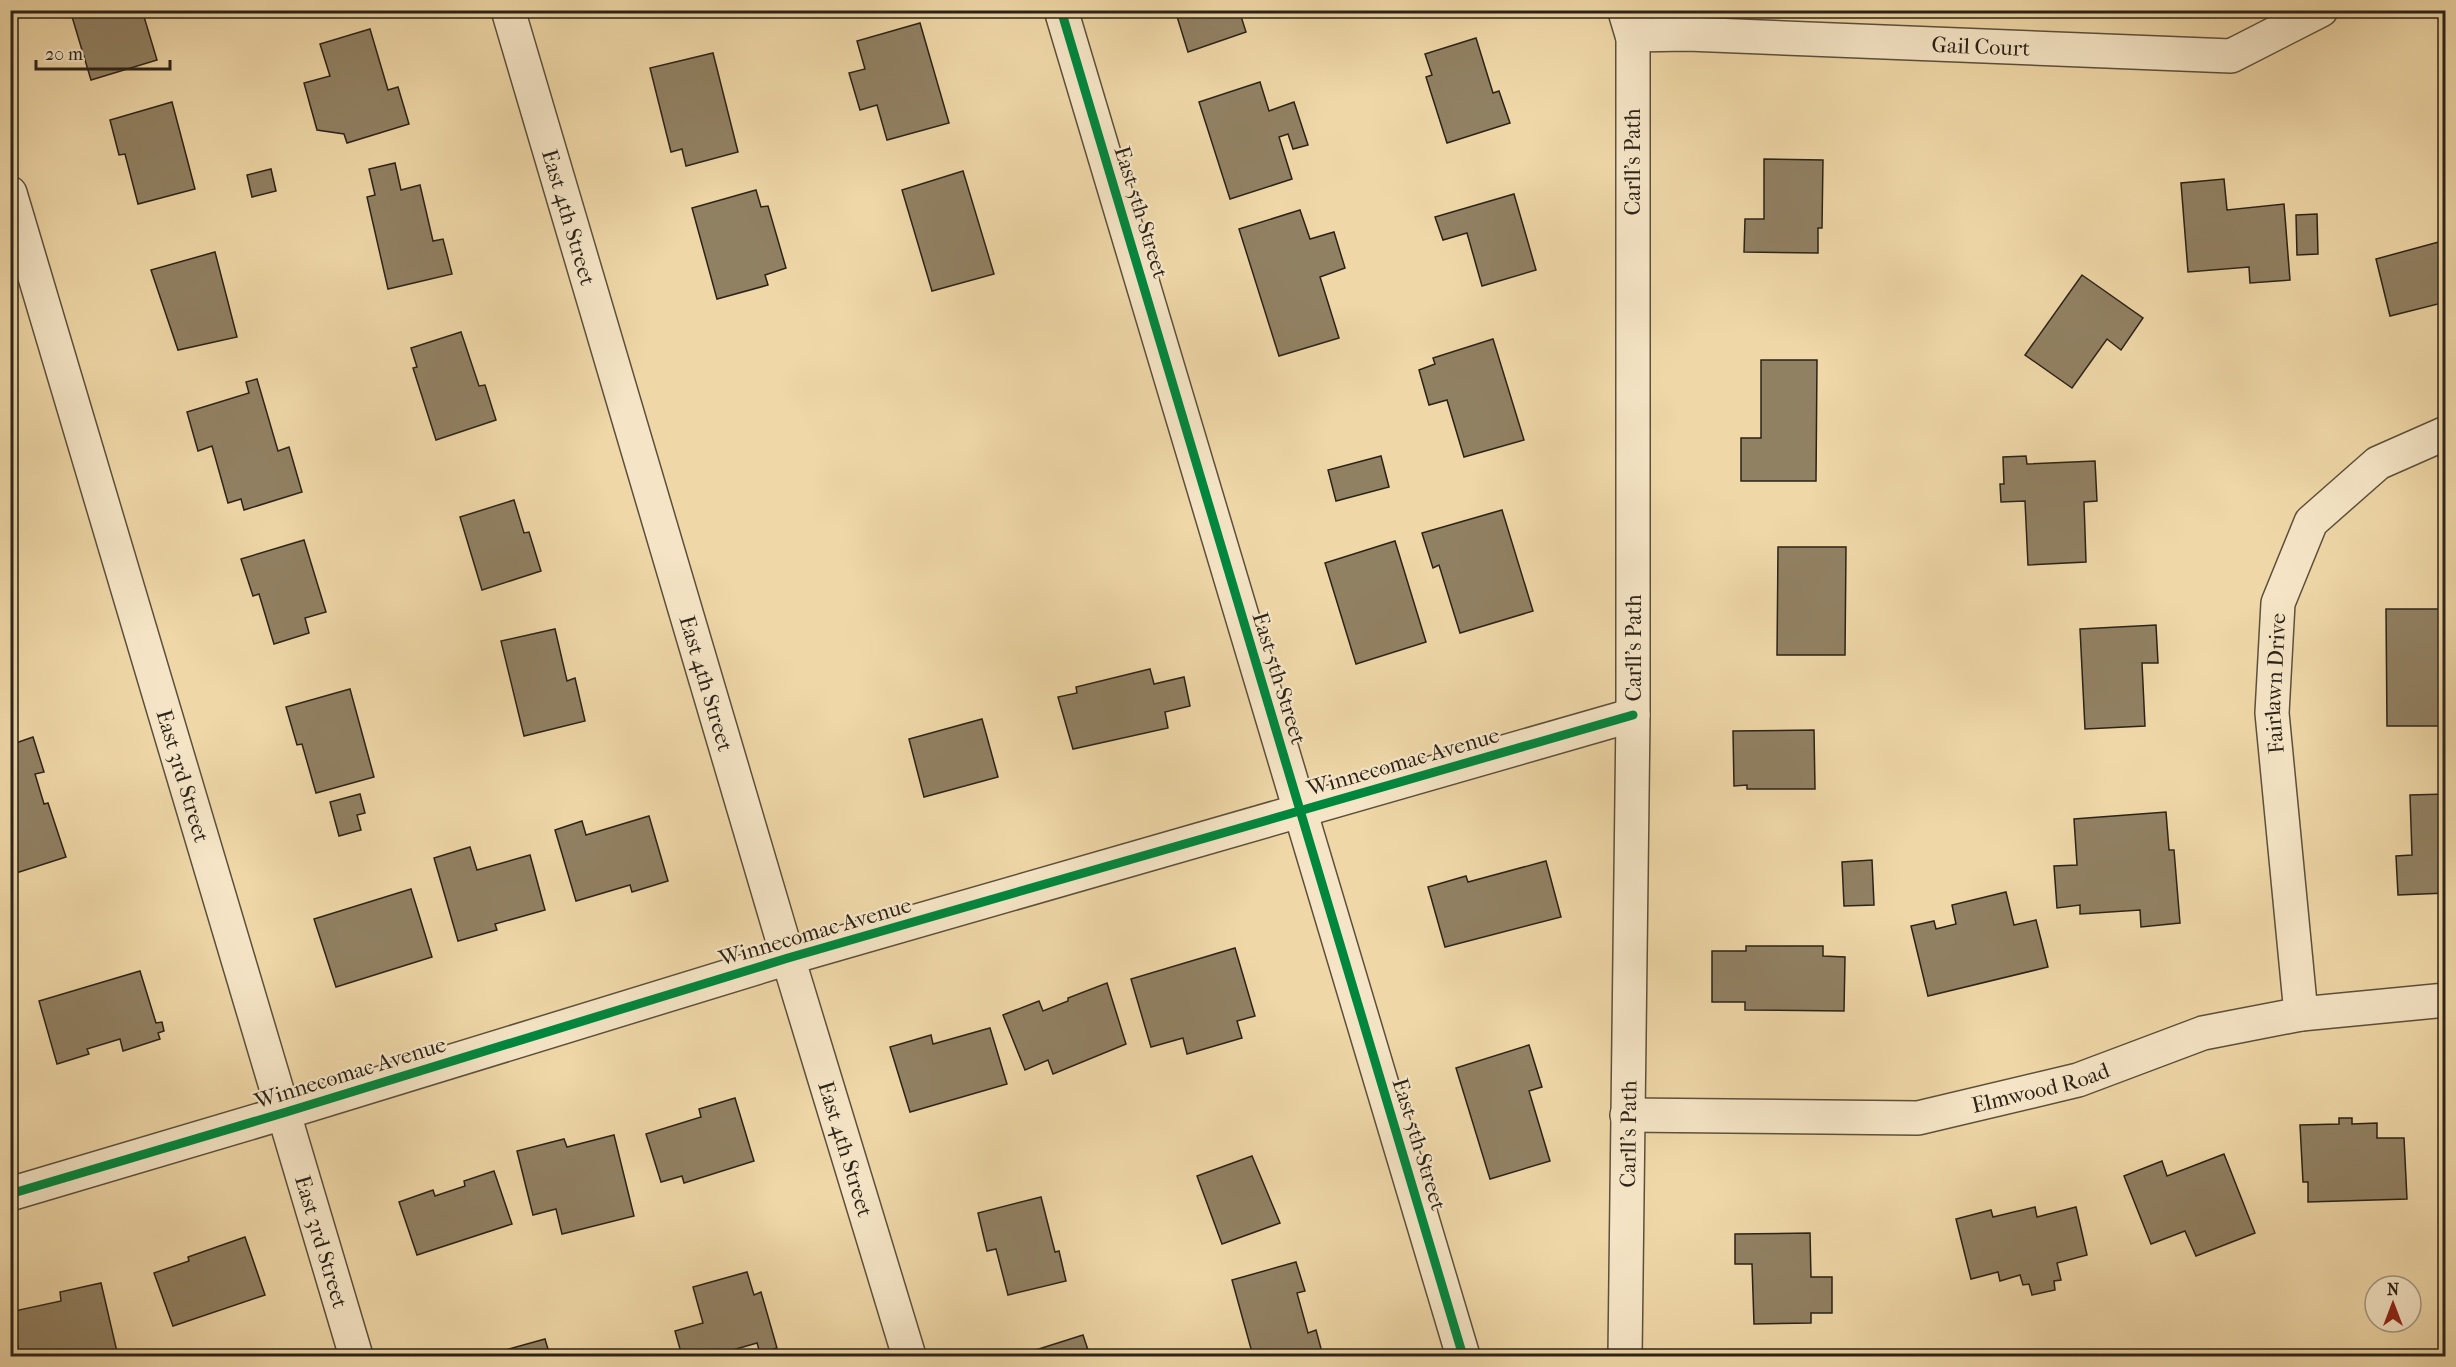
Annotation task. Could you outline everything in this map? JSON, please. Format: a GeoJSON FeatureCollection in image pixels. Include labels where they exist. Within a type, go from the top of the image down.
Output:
{"type":"FeatureCollection","features":[{"type":"Feature","properties":{"kind":"street","name":"East 4th Street"},"geometry":{"type":"LineString","coordinates":[[508,10],[788,958],[909,1356]]}},
{"type":"Feature","properties":{"kind":"street","name":"East 5th Street"},"geometry":{"type":"LineString","coordinates":[[1061,10],[1463,1356]]}},
{"type":"Feature","properties":{"kind":"street","name":"Gail Court"},"geometry":{"type":"LineString","coordinates":[[1630,19],[1688,34],[2231,56],[2321,10]]}},
{"type":"Feature","properties":{"kind":"street","name":"Carll's Path"},"geometry":{"type":"LineString","coordinates":[[1625,1356],[1633,715],[1630,19]]}},
{"type":"Feature","properties":{"kind":"street","name":"East 3rd Street"},"geometry":{"type":"LineString","coordinates":[[10,193],[356,1356]]}},
{"type":"Feature","properties":{"kind":"street","name":"Fairlawn Drive"},"geometry":{"type":"LineString","coordinates":[[2301,1014],[2272,713],[2278,603],[2311,522],[2378,463],[2445,433]]}},
{"type":"Feature","properties":{"kind":"street","name":"Winnecomac Avenue"},"geometry":{"type":"LineString","coordinates":[[10,1194],[788,958],[1633,715]]}},
{"type":"Feature","properties":{"kind":"street","name":"Elmwood Road"},"geometry":{"type":"LineString","coordinates":[[1627,1115],[1918,1118],[2078,1080],[2203,1034],[2301,1014],[2445,1000]]}},
{"type":"Feature","properties":{"kind":"building"},"geometry":{"type":"Polygon","coordinates":[[[70,10],[142,10],[157,60],[91,80],[70,10]]]}},
{"type":"Feature","properties":{"kind":"building"},"geometry":{"type":"Polygon","coordinates":[[[628,10],[649,10],[630,16],[628,10]]]}},
{"type":"Feature","properties":{"kind":"building"},"geometry":{"type":"Polygon","coordinates":[[[1175,10],[1239,10],[1246,32],[1188,52],[1175,10]]]}},
{"type":"Feature","properties":{"kind":"building"},"geometry":{"type":"Polygon","coordinates":[[[920,23],[949,123],[887,140],[877,105],[860,110],[849,73],[865,69],[857,41],[920,23]]]}},
{"type":"Feature","properties":{"kind":"building"},"geometry":{"type":"Polygon","coordinates":[[[370,29],[388,90],[398,87],[409,124],[347,143],[344,134],[317,130],[304,83],[330,76],[320,44],[370,29]]]}},
{"type":"Feature","properties":{"kind":"building"},"geometry":{"type":"Polygon","coordinates":[[[1476,38],[1493,93],[1499,91],[1510,123],[1447,143],[1426,77],[1432,75],[1425,54],[1476,38]]]}},
{"type":"Feature","properties":{"kind":"building"},"geometry":{"type":"Polygon","coordinates":[[[713,53],[738,152],[686,166],[682,149],[671,152],[650,68],[713,53]]]}},
{"type":"Feature","properties":{"kind":"building"},"geometry":{"type":"Polygon","coordinates":[[[1260,82],[1269,111],[1294,102],[1308,145],[1293,149],[1288,134],[1279,137],[1292,179],[1230,199],[1199,102],[1260,82]]]}},
{"type":"Feature","properties":{"kind":"building"},"geometry":{"type":"Polygon","coordinates":[[[172,102],[195,189],[138,204],[125,154],[119,155],[110,120],[172,102]]]}},
{"type":"Feature","properties":{"kind":"building"},"geometry":{"type":"Polygon","coordinates":[[[1764,159],[1823,160],[1822,228],[1818,228],[1818,253],[1744,252],[1745,219],[1764,219],[1764,159]]]}},
{"type":"Feature","properties":{"kind":"building"},"geometry":{"type":"Polygon","coordinates":[[[395,163],[401,190],[420,185],[433,241],[443,239],[452,274],[388,289],[367,197],[375,195],[369,169],[395,163]]]}},
{"type":"Feature","properties":{"kind":"building"},"geometry":{"type":"Polygon","coordinates":[[[271,169],[276,191],[252,197],[247,175],[271,169]]]}},
{"type":"Feature","properties":{"kind":"building"},"geometry":{"type":"Polygon","coordinates":[[[963,171],[994,274],[932,291],[902,190],[963,171]]]}},
{"type":"Feature","properties":{"kind":"building"},"geometry":{"type":"Polygon","coordinates":[[[2224,179],[2227,210],[2284,204],[2290,280],[2250,283],[2249,267],[2188,272],[2181,183],[2224,179]]]}},
{"type":"Feature","properties":{"kind":"building"},"geometry":{"type":"Polygon","coordinates":[[[756,190],[761,207],[768,206],[786,268],[765,275],[768,285],[717,299],[692,208],[756,190]]]}},
{"type":"Feature","properties":{"kind":"building"},"geometry":{"type":"Polygon","coordinates":[[[1514,194],[1536,270],[1482,286],[1467,233],[1443,240],[1435,217],[1514,194]]]}},
{"type":"Feature","properties":{"kind":"building"},"geometry":{"type":"Polygon","coordinates":[[[1300,210],[1310,239],[1334,232],[1345,268],[1320,277],[1339,338],[1279,356],[1239,229],[1300,210]]]}},
{"type":"Feature","properties":{"kind":"building"},"geometry":{"type":"Polygon","coordinates":[[[2317,214],[2318,254],[2297,255],[2296,215],[2317,214]]]}},
{"type":"Feature","properties":{"kind":"building"},"geometry":{"type":"Polygon","coordinates":[[[2446,240],[2446,302],[2390,316],[2376,259],[2446,240]]]}},
{"type":"Feature","properties":{"kind":"building"},"geometry":{"type":"Polygon","coordinates":[[[215,252],[237,337],[178,350],[151,270],[215,252]]]}},
{"type":"Feature","properties":{"kind":"building"},"geometry":{"type":"Polygon","coordinates":[[[2082,275],[2143,318],[2121,350],[2107,339],[2072,388],[2025,355],[2082,275]]]}},
{"type":"Feature","properties":{"kind":"building"},"geometry":{"type":"Polygon","coordinates":[[[461,332],[479,386],[485,385],[496,420],[436,440],[413,368],[417,367],[411,348],[461,332]]]}},
{"type":"Feature","properties":{"kind":"building"},"geometry":{"type":"Polygon","coordinates":[[[1493,339],[1524,440],[1464,457],[1447,400],[1429,405],[1419,370],[1435,364],[1433,358],[1493,339]]]}},
{"type":"Feature","properties":{"kind":"building"},"geometry":{"type":"Polygon","coordinates":[[[1761,360],[1817,360],[1816,481],[1741,481],[1741,438],[1761,438],[1761,360]]]}},
{"type":"Feature","properties":{"kind":"building"},"geometry":{"type":"Polygon","coordinates":[[[257,379],[278,451],[289,447],[302,492],[244,510],[241,499],[228,503],[212,446],[198,451],[187,412],[249,393],[246,382],[257,379]]]}},
{"type":"Feature","properties":{"kind":"building"},"geometry":{"type":"Polygon","coordinates":[[[1381,456],[1389,487],[1336,501],[1328,470],[1381,456]]]}},
{"type":"Feature","properties":{"kind":"building"},"geometry":{"type":"Polygon","coordinates":[[[2026,456],[2027,464],[2095,461],[2097,501],[2084,502],[2086,562],[2028,565],[2025,501],[2001,502],[2000,484],[2004,484],[2003,457],[2026,456]]]}},
{"type":"Feature","properties":{"kind":"building"},"geometry":{"type":"Polygon","coordinates":[[[514,500],[524,533],[529,532],[541,571],[482,590],[460,517],[514,500]]]}},
{"type":"Feature","properties":{"kind":"building"},"geometry":{"type":"Polygon","coordinates":[[[1502,510],[1533,611],[1460,633],[1439,565],[1433,568],[1422,533],[1502,510]]]}},
{"type":"Feature","properties":{"kind":"building"},"geometry":{"type":"Polygon","coordinates":[[[304,540],[326,612],[305,618],[309,633],[274,644],[259,594],[253,596],[241,559],[304,540]]]}},
{"type":"Feature","properties":{"kind":"building"},"geometry":{"type":"Polygon","coordinates":[[[1395,541],[1426,642],[1356,664],[1325,563],[1395,541]]]}},
{"type":"Feature","properties":{"kind":"building"},"geometry":{"type":"Polygon","coordinates":[[[1778,547],[1846,547],[1845,655],[1777,655],[1778,547]]]}},
{"type":"Feature","properties":{"kind":"building"},"geometry":{"type":"Polygon","coordinates":[[[2386,609],[2446,609],[2446,726],[2387,726],[2386,609]]]}},
{"type":"Feature","properties":{"kind":"building"},"geometry":{"type":"Polygon","coordinates":[[[2156,625],[2158,663],[2142,663],[2145,726],[2085,729],[2080,629],[2156,625]]]}},
{"type":"Feature","properties":{"kind":"building"},"geometry":{"type":"Polygon","coordinates":[[[555,629],[567,681],[575,678],[585,721],[524,736],[501,641],[555,629]]]}},
{"type":"Feature","properties":{"kind":"building"},"geometry":{"type":"Polygon","coordinates":[[[1150,669],[1154,684],[1184,677],[1190,706],[1165,712],[1168,728],[1073,749],[1058,697],[1077,693],[1076,687],[1150,669]]]}},
{"type":"Feature","properties":{"kind":"building"},"geometry":{"type":"Polygon","coordinates":[[[350,689],[374,777],[316,793],[302,744],[297,745],[286,707],[350,689]]]}},
{"type":"Feature","properties":{"kind":"building"},"geometry":{"type":"Polygon","coordinates":[[[982,719],[998,777],[924,797],[909,739],[982,719]]]}},
{"type":"Feature","properties":{"kind":"building"},"geometry":{"type":"Polygon","coordinates":[[[1814,730],[1815,789],[1747,789],[1747,785],[1734,786],[1733,731],[1814,730]]]}},
{"type":"Feature","properties":{"kind":"building"},"geometry":{"type":"Polygon","coordinates":[[[33,737],[44,772],[35,774],[44,804],[48,803],[66,857],[10,875],[10,745],[33,737]]]}},
{"type":"Feature","properties":{"kind":"building"},"geometry":{"type":"Polygon","coordinates":[[[360,794],[365,813],[357,815],[361,830],[339,836],[330,802],[360,794]]]}},
{"type":"Feature","properties":{"kind":"building"},"geometry":{"type":"Polygon","coordinates":[[[2446,794],[2446,893],[2398,895],[2396,856],[2412,855],[2410,795],[2446,794]]]}},
{"type":"Feature","properties":{"kind":"building"},"geometry":{"type":"Polygon","coordinates":[[[2166,812],[2169,850],[2174,850],[2180,923],[2141,927],[2140,910],[2080,914],[2080,905],[2057,908],[2054,866],[2077,865],[2074,819],[2166,812]]]}},
{"type":"Feature","properties":{"kind":"building"},"geometry":{"type":"Polygon","coordinates":[[[649,816],[668,881],[632,892],[630,885],[576,901],[555,830],[582,821],[586,835],[649,816]]]}},
{"type":"Feature","properties":{"kind":"building"},"geometry":{"type":"Polygon","coordinates":[[[470,847],[477,870],[530,855],[545,910],[495,924],[497,930],[458,941],[434,858],[470,847]]]}},
{"type":"Feature","properties":{"kind":"building"},"geometry":{"type":"Polygon","coordinates":[[[1872,860],[1874,905],[1844,906],[1842,862],[1872,860]]]}},
{"type":"Feature","properties":{"kind":"building"},"geometry":{"type":"Polygon","coordinates":[[[1546,861],[1561,917],[1445,947],[1428,887],[1466,876],[1468,882],[1546,861]]]}},
{"type":"Feature","properties":{"kind":"building"},"geometry":{"type":"Polygon","coordinates":[[[411,889],[432,957],[336,987],[314,919],[411,889]]]}},
{"type":"Feature","properties":{"kind":"building"},"geometry":{"type":"Polygon","coordinates":[[[2006,892],[2014,925],[2036,920],[2048,967],[1928,996],[1911,926],[1934,921],[1936,929],[1956,924],[1952,905],[2006,892]]]}},
{"type":"Feature","properties":{"kind":"building"},"geometry":{"type":"Polygon","coordinates":[[[1746,946],[1823,946],[1823,956],[1845,957],[1844,1011],[1745,1010],[1745,1002],[1712,1002],[1712,951],[1746,951],[1746,946]]]}},
{"type":"Feature","properties":{"kind":"building"},"geometry":{"type":"Polygon","coordinates":[[[1235,948],[1255,1016],[1237,1021],[1242,1038],[1187,1054],[1183,1038],[1151,1047],[1131,979],[1235,948]]]}},
{"type":"Feature","properties":{"kind":"building"},"geometry":{"type":"Polygon","coordinates":[[[140,971],[156,1023],[162,1022],[164,1031],[158,1033],[160,1039],[123,1051],[120,1039],[87,1049],[89,1054],[57,1064],[39,1001],[140,971]]]}},
{"type":"Feature","properties":{"kind":"building"},"geometry":{"type":"Polygon","coordinates":[[[1107,983],[1126,1044],[1053,1074],[1048,1060],[1025,1070],[1003,1015],[1039,1001],[1043,1011],[1068,1001],[1068,998],[1107,983]]]}},
{"type":"Feature","properties":{"kind":"building"},"geometry":{"type":"Polygon","coordinates":[[[990,1028],[1007,1084],[910,1112],[890,1047],[931,1035],[933,1044],[990,1028]]]}},
{"type":"Feature","properties":{"kind":"building"},"geometry":{"type":"Polygon","coordinates":[[[1529,1045],[1542,1087],[1529,1091],[1550,1161],[1490,1179],[1456,1068],[1529,1045]]]}},
{"type":"Feature","properties":{"kind":"building"},"geometry":{"type":"Polygon","coordinates":[[[735,1098],[754,1161],[684,1183],[682,1176],[661,1182],[646,1134],[701,1117],[699,1109],[735,1098]]]}},
{"type":"Feature","properties":{"kind":"building"},"geometry":{"type":"Polygon","coordinates":[[[2339,1118],[2352,1118],[2352,1124],[2377,1123],[2377,1138],[2404,1138],[2407,1199],[2308,1202],[2308,1182],[2303,1182],[2300,1125],[2339,1124],[2339,1118]]]}},
{"type":"Feature","properties":{"kind":"building"},"geometry":{"type":"Polygon","coordinates":[[[614,1135],[634,1216],[562,1234],[556,1209],[533,1215],[517,1151],[564,1139],[567,1147],[614,1135]]]}},
{"type":"Feature","properties":{"kind":"building"},"geometry":{"type":"Polygon","coordinates":[[[2224,1154],[2255,1233],[2196,1256],[2185,1231],[2151,1244],[2124,1176],[2162,1161],[2167,1176],[2224,1154]]]}},
{"type":"Feature","properties":{"kind":"building"},"geometry":{"type":"Polygon","coordinates":[[[1252,1156],[1280,1223],[1222,1244],[1197,1176],[1252,1156]]]}},
{"type":"Feature","properties":{"kind":"building"},"geometry":{"type":"Polygon","coordinates":[[[494,1171],[512,1224],[417,1255],[399,1202],[433,1190],[435,1196],[465,1186],[464,1181],[494,1171]]]}},
{"type":"Feature","properties":{"kind":"building"},"geometry":{"type":"Polygon","coordinates":[[[1041,1197],[1055,1252],[1059,1251],[1066,1281],[1008,1295],[996,1249],[987,1251],[978,1213],[1041,1197]]]}},
{"type":"Feature","properties":{"kind":"building"},"geometry":{"type":"Polygon","coordinates":[[[2035,1207],[2037,1217],[2076,1207],[2087,1255],[2057,1263],[2061,1280],[2054,1281],[2055,1290],[2032,1295],[2029,1284],[2023,1285],[2020,1275],[2000,1281],[1998,1272],[1971,1279],[1956,1219],[1991,1210],[1993,1217],[2035,1207]]]}},
{"type":"Feature","properties":{"kind":"building"},"geometry":{"type":"Polygon","coordinates":[[[1810,1233],[1811,1277],[1832,1277],[1832,1313],[1811,1313],[1811,1323],[1754,1324],[1752,1264],[1735,1264],[1735,1234],[1810,1233]]]}},
{"type":"Feature","properties":{"kind":"building"},"geometry":{"type":"Polygon","coordinates":[[[245,1237],[265,1295],[173,1326],[154,1273],[189,1261],[188,1257],[245,1237]]]}},
{"type":"Feature","properties":{"kind":"building"},"geometry":{"type":"Polygon","coordinates":[[[1296,1262],[1305,1291],[1297,1293],[1308,1333],[1316,1330],[1323,1356],[1253,1356],[1232,1280],[1296,1262]]]}},
{"type":"Feature","properties":{"kind":"building"},"geometry":{"type":"Polygon","coordinates":[[[747,1272],[754,1295],[761,1292],[777,1348],[760,1353],[757,1343],[712,1356],[682,1356],[675,1331],[703,1323],[693,1287],[747,1272]]]}},
{"type":"Feature","properties":{"kind":"building"},"geometry":{"type":"Polygon","coordinates":[[[101,1283],[118,1356],[20,1356],[10,1312],[61,1301],[60,1292],[101,1283]]]}},
{"type":"Feature","properties":{"kind":"building"},"geometry":{"type":"Polygon","coordinates":[[[1083,1335],[1090,1356],[1024,1356],[1023,1354],[1083,1335]]]}},
{"type":"Feature","properties":{"kind":"building"},"geometry":{"type":"Polygon","coordinates":[[[545,1339],[550,1356],[484,1356],[545,1339]]]}},
{"type":"Feature","properties":{"kind":"cycle path"},"geometry":{"type":"LineString","coordinates":[[1061,10],[1463,1356]]}},
{"type":"Feature","properties":{"kind":"cycle path"},"geometry":{"type":"LineString","coordinates":[[10,1194],[788,958],[1633,715]]}}]}
